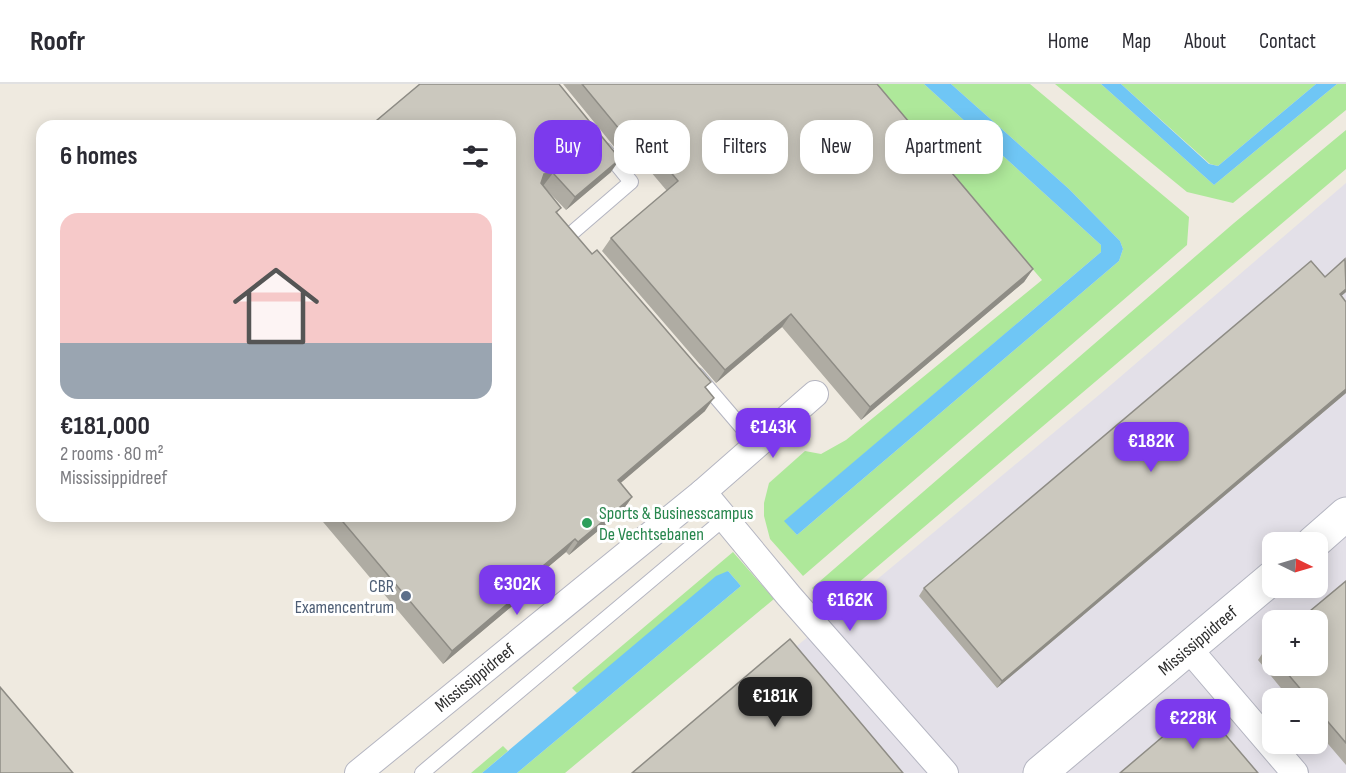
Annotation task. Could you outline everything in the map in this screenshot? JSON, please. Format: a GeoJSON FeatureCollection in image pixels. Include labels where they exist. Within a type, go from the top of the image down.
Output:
{"type":"FeatureCollection","features":[{"type":"Feature","properties":{"kind":"street","name":"Mississippidreef"},"geometry":{"type":"LineString","coordinates":[[358,773],[703,492],[815,394]]}},
{"type":"Feature","properties":{"kind":"street"},"geometry":{"type":"LineString","coordinates":[[703,492],[789,596],[945,773]]}},
{"type":"Feature","properties":{"kind":"street"},"geometry":{"type":"LineString","coordinates":[[1326,532],[1346,514]]}},
{"type":"Feature","properties":{"kind":"street","name":"Mississippidreef"},"geometry":{"type":"LineString","coordinates":[[1040,773],[1262,587]]}},
{"type":"Feature","properties":{"kind":"street"},"geometry":{"type":"LineString","coordinates":[[1189,649],[1295,773]]}},
{"type":"Feature","properties":{"kind":"lane"},"geometry":{"type":"LineString","coordinates":[[574,233],[631,182],[602,147]]}},
{"type":"Feature","properties":{"kind":"lane"},"geometry":{"type":"LineString","coordinates":[[690,367],[756,444]]}},
{"type":"Feature","properties":{"kind":"lane","name":"Mississippidreef"},"geometry":{"type":"LineString","coordinates":[[422,773],[725,518]]}},
{"type":"Feature","properties":{"kind":"shaded area"},"geometry":{"type":"Polygon","coordinates":[[[1346,183],[1346,773],[644,773],[1105,390],[1346,183]]]}},
{"type":"Feature","properties":{"kind":"green space"},"geometry":{"type":"Polygon","coordinates":[[[874,84],[924,84],[964,120],[905,120],[874,84]]]}},
{"type":"Feature","properties":{"kind":"green space"},"geometry":{"type":"Polygon","coordinates":[[[951,84],[1030,84],[1189,217],[1187,245],[803,576],[770,539],[764,516],[764,503],[769,483],[805,451],[821,454],[846,440],[1042,280],[951,174],[1003,174],[1003,156],[1101,245],[1101,252],[785,521],[797,535],[1119,261],[1123,249],[1120,241],[1069,189],[1003,130],[1003,120],[991,120],[951,84]]]}},
{"type":"Feature","properties":{"kind":"green space"},"geometry":{"type":"Polygon","coordinates":[[[1055,84],[1101,84],[1214,185],[1337,84],[1346,84],[1346,110],[1233,203],[1187,192],[1055,84]]]}},
{"type":"Feature","properties":{"kind":"green space"},"geometry":{"type":"Polygon","coordinates":[[[1121,84],[1316,84],[1218,166],[1210,164],[1121,84]]]}},
{"type":"Feature","properties":{"kind":"green space"},"geometry":{"type":"Polygon","coordinates":[[[1346,130],[1346,169],[851,589],[853,593],[832,611],[812,588],[1234,223],[1346,130]]]}},
{"type":"Feature","properties":{"kind":"green space"},"geometry":{"type":"Polygon","coordinates":[[[733,552],[774,599],[565,773],[517,773],[741,586],[728,571],[577,693],[572,688],[733,552]]]}},
{"type":"Feature","properties":{"kind":"green space"},"geometry":{"type":"Polygon","coordinates":[[[503,746],[508,751],[482,773],[471,773],[503,746]]]}},
{"type":"Feature","properties":{"kind":"water"},"geometry":{"type":"Polygon","coordinates":[[[924,84],[951,84],[991,120],[964,120],[924,84]]]}},
{"type":"Feature","properties":{"kind":"water"},"geometry":{"type":"Polygon","coordinates":[[[1101,84],[1121,84],[1209,164],[1218,166],[1316,84],[1337,84],[1214,185],[1101,84]]]}},
{"type":"Feature","properties":{"kind":"water"},"geometry":{"type":"Polygon","coordinates":[[[1003,130],[1069,189],[1120,241],[1123,249],[1119,261],[797,535],[784,521],[1101,252],[1101,245],[1003,156],[1003,130]]]}},
{"type":"Feature","properties":{"kind":"water"},"geometry":{"type":"Polygon","coordinates":[[[728,571],[741,586],[517,773],[482,773],[716,576],[728,571]]]}},
{"type":"Feature","properties":{"kind":"building"},"geometry":{"type":"Polygon","coordinates":[[[420,84],[559,84],[588,120],[534,120],[534,174],[544,174],[541,183],[561,208],[556,212],[592,254],[597,250],[711,382],[705,387],[714,398],[618,480],[632,497],[578,542],[575,539],[531,576],[522,584],[526,588],[452,651],[343,522],[516,522],[516,120],[377,120],[420,84]]]}},
{"type":"Feature","properties":{"kind":"building"},"geometry":{"type":"Polygon","coordinates":[[[582,84],[877,84],[907,120],[885,120],[885,174],[953,174],[1033,269],[870,407],[791,314],[725,370],[611,238],[678,181],[672,174],[690,174],[690,120],[614,120],[614,123],[582,84]]]}},
{"type":"Feature","properties":{"kind":"building"},"geometry":{"type":"Polygon","coordinates":[[[602,137],[614,152],[614,164],[575,197],[554,174],[602,174],[602,137]]]}},
{"type":"Feature","properties":{"kind":"building"},"geometry":{"type":"Polygon","coordinates":[[[1345,259],[1346,289],[1340,294],[1346,302],[1346,389],[1002,681],[924,588],[1311,261],[1325,277],[1345,259]]]}},
{"type":"Feature","properties":{"kind":"building"},"geometry":{"type":"Polygon","coordinates":[[[1346,581],[1346,743],[1328,722],[1328,688],[1300,688],[1289,676],[1328,676],[1328,610],[1311,610],[1346,581]]]}},
{"type":"Feature","properties":{"kind":"building"},"geometry":{"type":"Polygon","coordinates":[[[790,639],[903,773],[632,773],[790,639]]]}},
{"type":"Feature","properties":{"kind":"building"},"geometry":{"type":"Polygon","coordinates":[[[0,687],[73,773],[0,773],[0,687]]]}},
{"type":"Feature","properties":{"kind":"building"},"geometry":{"type":"Polygon","coordinates":[[[1200,705],[1258,773],[1120,773],[1200,705]]]}},
{"type":"Feature","properties":{"kind":"place","name":"Sports & Businesscampus De Vechtsebanen"},"geometry":{"type":"Point","coordinates":[587,523]}},
{"type":"Feature","properties":{"kind":"place","name":"CBR Examencentrum"},"geometry":{"type":"Point","coordinates":[406,596]}}]}
